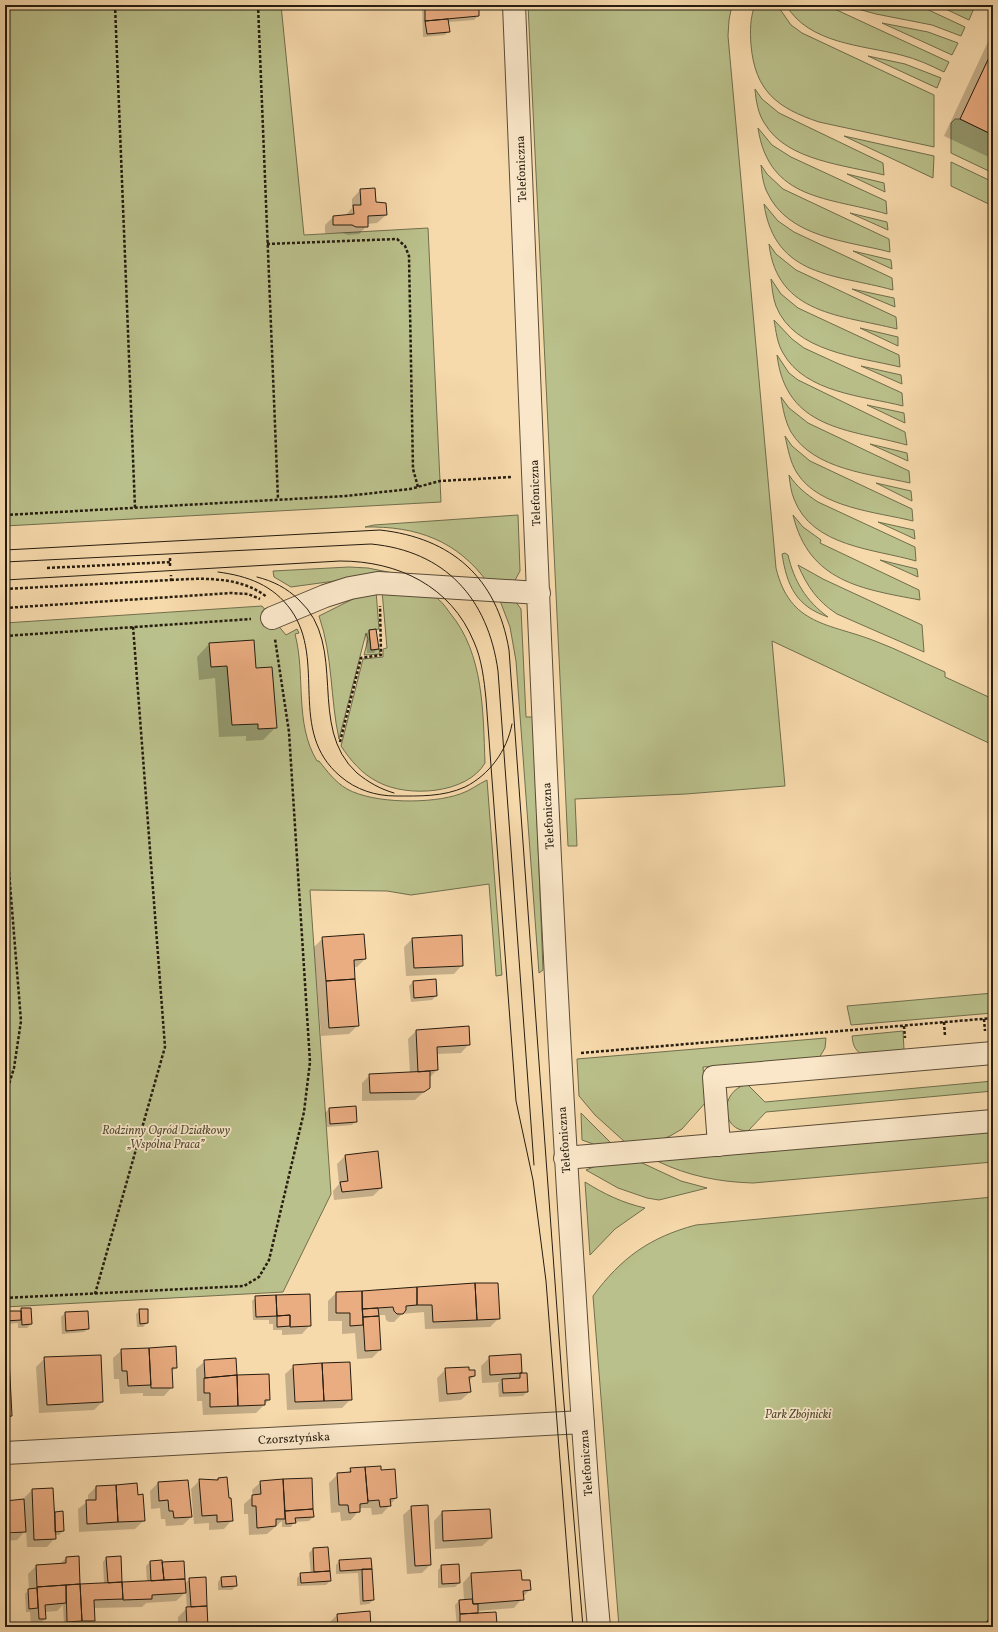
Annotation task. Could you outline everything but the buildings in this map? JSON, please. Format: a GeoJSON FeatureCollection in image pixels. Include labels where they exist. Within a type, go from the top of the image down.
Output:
{"type":"FeatureCollection","features":[{"type":"Feature","properties":{"kind":"street","name":"Telefoniczna"},"geometry":{"type":"LineString","coordinates":[[514,5],[555,972],[565,1158],[598,1627]]}},
{"type":"Feature","properties":{"kind":"street"},"geometry":{"type":"LineString","coordinates":[[277,616],[325,596],[350,588],[378,583],[539,593]]}},
{"type":"Feature","properties":{"kind":"street"},"geometry":{"type":"LineString","coordinates":[[719,1145],[714,1077],[993,1053]]}},
{"type":"Feature","properties":{"kind":"street"},"geometry":{"type":"LineString","coordinates":[[565,1158],[993,1121]]}},
{"type":"Feature","properties":{"kind":"street","name":"Czorsztyńska"},"geometry":{"type":"LineString","coordinates":[[5,1453],[583,1422]]}},
{"type":"Feature","properties":{"kind":"path"},"geometry":{"type":"LineString","coordinates":[[115,5],[135,508]]}},
{"type":"Feature","properties":{"kind":"path"},"geometry":{"type":"LineString","coordinates":[[258,5],[278,499]]}},
{"type":"Feature","properties":{"kind":"path"},"geometry":{"type":"LineString","coordinates":[[267,244],[397,239],[405,246],[409,256],[413,469],[418,487]]}},
{"type":"Feature","properties":{"kind":"path"},"geometry":{"type":"LineString","coordinates":[[5,515],[346,496],[418,487],[440,481],[534,476]]}},
{"type":"Feature","properties":{"kind":"path"},"geometry":{"type":"LineString","coordinates":[[47,568],[170,564],[170,558]]}},
{"type":"Feature","properties":{"kind":"path"},"geometry":{"type":"LineString","coordinates":[[171,575],[171,580]]}},
{"type":"Feature","properties":{"kind":"path"},"geometry":{"type":"LineString","coordinates":[[5,589],[211,579],[248,585],[259,591],[270,600],[277,616],[289,732],[310,1062],[304,1112],[269,1260],[259,1278],[244,1286],[5,1298]]}},
{"type":"Feature","properties":{"kind":"path"},"geometry":{"type":"LineString","coordinates":[[340,742],[362,658],[382,655],[378,583]]}},
{"type":"Feature","properties":{"kind":"path"},"geometry":{"type":"LineString","coordinates":[[5,608],[230,593],[248,594],[258,598],[277,616]]}},
{"type":"Feature","properties":{"kind":"path"},"geometry":{"type":"LineString","coordinates":[[5,636],[277,616]]}},
{"type":"Feature","properties":{"kind":"path"},"geometry":{"type":"LineString","coordinates":[[95,1294],[165,1047],[133,626]]}},
{"type":"Feature","properties":{"kind":"path"},"geometry":{"type":"LineString","coordinates":[[5,822],[21,1020],[14,1068],[5,1097]]}},
{"type":"Feature","properties":{"kind":"path"},"geometry":{"type":"LineString","coordinates":[[581,1053],[993,1018]]}},
{"type":"Feature","properties":{"kind":"path"},"geometry":{"type":"LineString","coordinates":[[944,1022],[946,1039]]}},
{"type":"Feature","properties":{"kind":"path"},"geometry":{"type":"LineString","coordinates":[[984,1627],[993,1616]]}},
{"type":"Feature","properties":{"kind":"green space"},"geometry":{"type":"Polygon","coordinates":[[[5,5],[281,5],[304,235],[428,228],[441,502],[5,526],[5,5]]]}},
{"type":"Feature","properties":{"kind":"green space"},"geometry":{"type":"Polygon","coordinates":[[[528,5],[732,5],[728,36],[776,568],[782,587],[791,601],[801,612],[814,620],[902,652],[945,672],[945,677],[993,699],[993,745],[772,641],[785,786],[686,794],[575,799],[577,846],[568,846],[528,5]]]}},
{"type":"Feature","properties":{"kind":"green space"},"geometry":{"type":"Polygon","coordinates":[[[755,5],[777,5],[791,25],[802,33],[934,95],[934,147],[819,122],[791,111],[780,104],[763,86],[753,61],[751,45],[751,20],[755,5]]]}},
{"type":"Feature","properties":{"kind":"green space"},"geometry":{"type":"Polygon","coordinates":[[[786,5],[826,5],[949,62],[944,72],[923,62],[907,57],[838,41],[808,28],[796,18],[786,5]]]}},
{"type":"Feature","properties":{"kind":"green space"},"geometry":{"type":"Polygon","coordinates":[[[844,5],[918,5],[965,27],[961,36],[932,25],[876,14],[844,5]]]}},
{"type":"Feature","properties":{"kind":"green space"},"geometry":{"type":"Polygon","coordinates":[[[937,5],[968,5],[974,8],[969,20],[937,5]]]}},
{"type":"Feature","properties":{"kind":"green space"},"geometry":{"type":"Polygon","coordinates":[[[882,23],[928,32],[958,43],[952,55],[882,23]]]}},
{"type":"Feature","properties":{"kind":"green space"},"geometry":{"type":"Polygon","coordinates":[[[868,56],[905,64],[941,78],[937,88],[868,56]]]}},
{"type":"Feature","properties":{"kind":"green space"},"geometry":{"type":"Polygon","coordinates":[[[755,89],[762,99],[779,113],[883,163],[884,175],[818,160],[802,154],[788,146],[775,136],[765,124],[758,107],[755,89]]]}},
{"type":"Feature","properties":{"kind":"green space"},"geometry":{"type":"Polygon","coordinates":[[[955,119],[960,119],[993,135],[993,173],[951,153],[951,123],[955,119]]]}},
{"type":"Feature","properties":{"kind":"green space"},"geometry":{"type":"Polygon","coordinates":[[[758,128],[772,145],[791,157],[886,201],[887,214],[824,199],[805,192],[788,183],[775,170],[764,152],[758,128]]]}},
{"type":"Feature","properties":{"kind":"green space"},"geometry":{"type":"Polygon","coordinates":[[[844,136],[934,156],[933,178],[844,136]]]}},
{"type":"Feature","properties":{"kind":"green space"},"geometry":{"type":"Polygon","coordinates":[[[951,162],[993,182],[993,206],[951,186],[951,162]]]}},
{"type":"Feature","properties":{"kind":"green space"},"geometry":{"type":"Polygon","coordinates":[[[761,165],[767,174],[783,189],[889,239],[890,252],[821,235],[804,228],[789,219],[777,207],[767,192],[761,165]]]}},
{"type":"Feature","properties":{"kind":"green space"},"geometry":{"type":"Polygon","coordinates":[[[847,174],[884,183],[885,192],[847,174]]]}},
{"type":"Feature","properties":{"kind":"green space"},"geometry":{"type":"Polygon","coordinates":[[[764,204],[778,221],[794,232],[892,278],[893,290],[830,275],[811,269],[795,260],[781,246],[770,228],[764,204]]]}},
{"type":"Feature","properties":{"kind":"green space"},"geometry":{"type":"Polygon","coordinates":[[[850,213],[887,222],[888,230],[850,213]]]}},
{"type":"Feature","properties":{"kind":"green space"},"geometry":{"type":"Polygon","coordinates":[[[769,244],[776,254],[796,270],[896,317],[897,329],[834,315],[815,308],[799,298],[785,285],[775,267],[769,244]]]}},
{"type":"Feature","properties":{"kind":"green space"},"geometry":{"type":"Polygon","coordinates":[[[853,251],[891,260],[892,269],[853,251]]]}},
{"type":"Feature","properties":{"kind":"green space"},"geometry":{"type":"Polygon","coordinates":[[[771,279],[781,294],[798,308],[899,355],[900,367],[829,350],[812,343],[797,334],[785,321],[776,306],[771,279]]]}},
{"type":"Feature","properties":{"kind":"green space"},"geometry":{"type":"Polygon","coordinates":[[[852,289],[894,298],[895,307],[852,289]]]}},
{"type":"Feature","properties":{"kind":"green space"},"geometry":{"type":"Polygon","coordinates":[[[774,320],[792,339],[804,348],[902,393],[903,406],[837,391],[820,385],[806,377],[793,366],[783,353],[778,341],[774,320]]]}},
{"type":"Feature","properties":{"kind":"green space"},"geometry":{"type":"Polygon","coordinates":[[[860,328],[898,337],[898,346],[860,328]]]}},
{"type":"Feature","properties":{"kind":"green space"},"geometry":{"type":"Polygon","coordinates":[[[777,355],[789,373],[798,380],[905,432],[907,445],[843,429],[824,422],[807,412],[793,398],[783,380],[777,355]]]}},
{"type":"Feature","properties":{"kind":"green space"},"geometry":{"type":"Polygon","coordinates":[[[861,366],[901,375],[902,384],[861,366]]]}},
{"type":"Feature","properties":{"kind":"green space"},"geometry":{"type":"Polygon","coordinates":[[[781,397],[789,408],[808,423],[909,471],[910,483],[861,473],[828,462],[814,455],[801,445],[791,432],[783,410],[781,397]]]}},
{"type":"Feature","properties":{"kind":"green space"},"geometry":{"type":"Polygon","coordinates":[[[867,405],[904,413],[905,423],[867,405]]]}},
{"type":"Feature","properties":{"kind":"green space"},"geometry":{"type":"Polygon","coordinates":[[[785,436],[792,446],[810,461],[912,509],[913,521],[850,507],[819,494],[807,485],[797,473],[788,451],[785,436]]]}},
{"type":"Feature","properties":{"kind":"green space"},"geometry":{"type":"Polygon","coordinates":[[[870,444],[907,453],[908,461],[870,444]]]}},
{"type":"Feature","properties":{"kind":"green space"},"geometry":{"type":"Polygon","coordinates":[[[789,475],[802,490],[818,502],[915,547],[916,561],[846,544],[830,537],[815,527],[803,515],[794,499],[789,475]]]}},
{"type":"Feature","properties":{"kind":"green space"},"geometry":{"type":"Polygon","coordinates":[[[876,483],[911,491],[912,501],[876,483]]]}},
{"type":"Feature","properties":{"kind":"green space"},"geometry":{"type":"Polygon","coordinates":[[[518,515],[520,571],[513,584],[488,583],[476,568],[463,556],[434,538],[401,529],[365,527],[374,525],[518,515]]]}},
{"type":"Feature","properties":{"kind":"green space"},"geometry":{"type":"Polygon","coordinates":[[[793,515],[803,527],[821,540],[820,543],[919,590],[920,600],[878,592],[859,586],[841,578],[825,568],[811,555],[801,537],[793,515]]]}},
{"type":"Feature","properties":{"kind":"green space"},"geometry":{"type":"Polygon","coordinates":[[[878,522],[914,530],[915,539],[878,522]]]}},
{"type":"Feature","properties":{"kind":"green space"},"geometry":{"type":"Polygon","coordinates":[[[785,553],[788,555],[797,582],[802,590],[813,604],[828,617],[808,607],[795,593],[790,585],[784,565],[782,554],[785,553]]]}},
{"type":"Feature","properties":{"kind":"green space"},"geometry":{"type":"Polygon","coordinates":[[[880,560],[917,569],[918,577],[880,560]]]}},
{"type":"Feature","properties":{"kind":"green space"},"geometry":{"type":"Polygon","coordinates":[[[798,565],[823,579],[922,625],[924,652],[837,614],[824,604],[813,592],[798,565]]]}},
{"type":"Feature","properties":{"kind":"green space"},"geometry":{"type":"Polygon","coordinates":[[[349,567],[368,568],[393,573],[291,587],[274,577],[273,571],[349,567]]]}},
{"type":"Feature","properties":{"kind":"green space"},"geometry":{"type":"Polygon","coordinates":[[[376,591],[379,629],[369,630],[371,650],[379,649],[380,654],[364,655],[368,639],[366,633],[339,739],[327,646],[319,616],[361,595],[376,591]]]}},
{"type":"Feature","properties":{"kind":"green space"},"geometry":{"type":"Polygon","coordinates":[[[382,591],[407,591],[431,594],[442,602],[461,629],[470,647],[480,684],[485,763],[476,773],[465,781],[451,787],[420,791],[390,787],[372,779],[362,771],[341,746],[363,659],[383,657],[383,649],[387,648],[382,591]]]}},
{"type":"Feature","properties":{"kind":"green space"},"geometry":{"type":"Polygon","coordinates":[[[499,598],[513,598],[521,609],[526,717],[533,717],[543,970],[539,973],[516,661],[510,627],[499,598]]]}},
{"type":"Feature","properties":{"kind":"green space","name":"Rodzinny Ogród Działkowy „Wspólna Praca”"},"geometry":{"type":"Polygon","coordinates":[[[262,606],[286,635],[297,629],[299,633],[295,634],[300,666],[305,731],[317,761],[319,761],[339,783],[358,794],[372,798],[419,801],[434,800],[460,794],[487,780],[502,975],[496,976],[489,884],[411,895],[387,891],[310,890],[331,1194],[283,1292],[5,1307],[5,623],[262,606]]]}},
{"type":"Feature","properties":{"kind":"green space"},"geometry":{"type":"Polygon","coordinates":[[[993,993],[993,1013],[851,1025],[847,1006],[993,993]]]}},
{"type":"Feature","properties":{"kind":"green space"},"geometry":{"type":"Polygon","coordinates":[[[903,1031],[904,1050],[861,1054],[854,1046],[852,1036],[903,1031]]]}},
{"type":"Feature","properties":{"kind":"green space"},"geometry":{"type":"Polygon","coordinates":[[[826,1038],[825,1048],[819,1058],[703,1067],[706,1102],[682,1129],[663,1139],[626,1143],[595,1115],[579,1096],[577,1059],[826,1038]]]}},
{"type":"Feature","properties":{"kind":"green space"},"geometry":{"type":"Polygon","coordinates":[[[993,1081],[993,1091],[766,1112],[748,1131],[739,1129],[732,1125],[726,1110],[727,1102],[731,1095],[738,1088],[747,1084],[765,1102],[993,1081]]]}},
{"type":"Feature","properties":{"kind":"green space"},"geometry":{"type":"Polygon","coordinates":[[[581,1113],[612,1144],[596,1145],[582,1140],[581,1113]]]}},
{"type":"Feature","properties":{"kind":"green space"},"geometry":{"type":"Polygon","coordinates":[[[993,1131],[993,1162],[753,1183],[716,1180],[680,1171],[657,1161],[993,1131]]]}},
{"type":"Feature","properties":{"kind":"green space"},"geometry":{"type":"Polygon","coordinates":[[[640,1162],[681,1181],[707,1188],[659,1200],[647,1198],[618,1188],[586,1170],[596,1166],[640,1162]]]}},
{"type":"Feature","properties":{"kind":"green space"},"geometry":{"type":"Polygon","coordinates":[[[585,1182],[614,1198],[645,1208],[615,1229],[590,1255],[585,1182]]]}},
{"type":"Feature","properties":{"kind":"green space","name":"Park Zbójnicki"},"geometry":{"type":"Polygon","coordinates":[[[993,1197],[993,1627],[619,1627],[593,1296],[614,1271],[626,1260],[651,1243],[664,1236],[696,1225],[993,1197]]]}},
{"type":"Feature","properties":{"kind":"tram line"},"geometry":{"type":"LineString","coordinates":[[5,550],[380,530],[406,534],[429,542],[449,552],[467,566],[482,582],[494,602],[503,624],[509,650],[563,1392],[583,1627]]}},
{"type":"Feature","properties":{"kind":"tram line"},"geometry":{"type":"LineString","coordinates":[[5,562],[371,544],[397,548],[421,557],[441,568],[458,583],[473,601],[484,621],[493,645],[498,671],[534,1165]]}},
{"type":"Feature","properties":{"kind":"tram line"},"geometry":{"type":"LineString","coordinates":[[5,580],[340,561],[361,562],[402,572],[420,580],[437,592],[452,606],[464,622],[479,656],[485,692],[516,1101],[533,1180],[546,1281],[573,1627]]}},
{"type":"Feature","properties":{"kind":"tram line"},"geometry":{"type":"LineString","coordinates":[[218,572],[240,576],[259,583],[276,594],[291,610],[301,630],[306,651],[311,717],[315,738],[324,758],[340,776],[353,785],[366,791],[389,796],[440,794],[465,787],[482,776],[496,761],[506,744],[512,724]]}},
{"type":"Feature","properties":{"kind":"tram line"},"geometry":{"type":"LineString","coordinates":[[257,577],[274,583],[290,592],[299,600],[314,619],[322,640],[326,663],[329,710],[333,733],[342,754],[357,773],[379,787],[394,793]]}}]}
